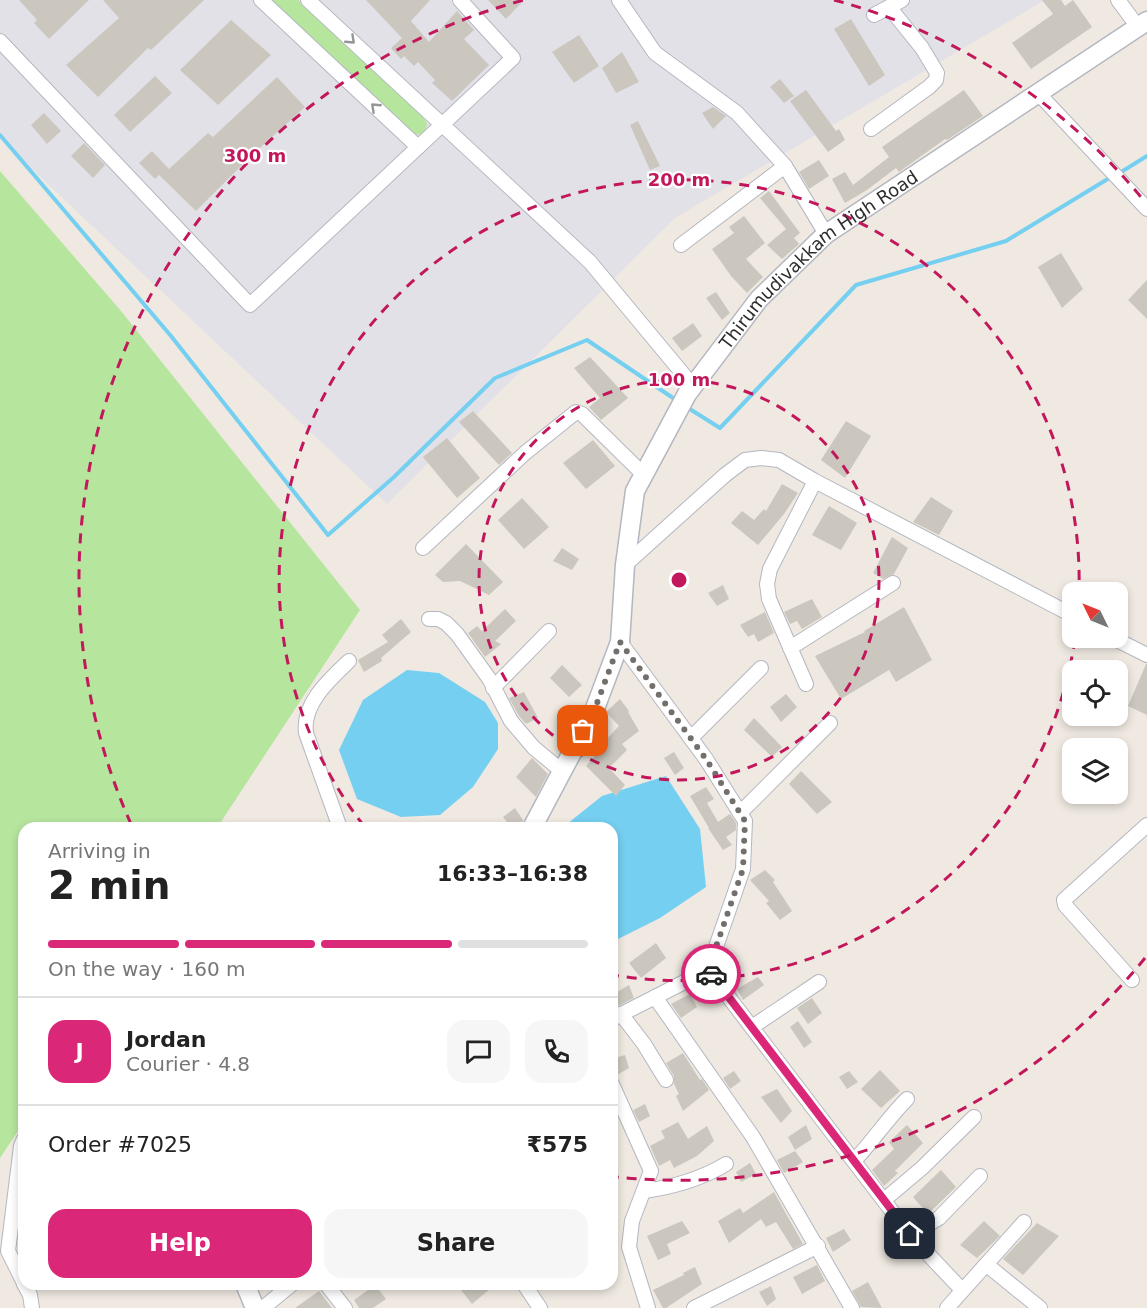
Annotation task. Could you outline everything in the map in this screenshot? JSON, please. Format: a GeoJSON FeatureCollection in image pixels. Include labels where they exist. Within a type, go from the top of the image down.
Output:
{"type":"FeatureCollection","features":[{"type":"Feature","properties":{"kind":"street"},"geometry":{"type":"LineString","coordinates":[[261,0],[418,147]]}},
{"type":"Feature","properties":{"kind":"street"},"geometry":{"type":"LineString","coordinates":[[308,0],[590,262],[690,390]]}},
{"type":"Feature","properties":{"kind":"street"},"geometry":{"type":"LineString","coordinates":[[0,41],[250,305],[513,58],[460,0]]}},
{"type":"Feature","properties":{"kind":"street"},"geometry":{"type":"LineString","coordinates":[[1118,0],[1143,24]]}},
{"type":"Feature","properties":{"kind":"street"},"geometry":{"type":"LineString","coordinates":[[625,2],[655,53],[737,113],[785,166],[826,234]]}},
{"type":"Feature","properties":{"kind":"street"},"geometry":{"type":"LineString","coordinates":[[871,129],[929,87],[936,80],[937,73],[896,4],[874,15]]}},
{"type":"Feature","properties":{"kind":"street","name":"Thirumudivakkam High Road"},"geometry":{"type":"LineString","coordinates":[[535,822],[594,711],[620,642],[625,565],[635,491],[690,390],[759,299],[826,234],[1143,24]]}},
{"type":"Feature","properties":{"kind":"street"},"geometry":{"type":"LineString","coordinates":[[1038,93],[1147,209]]}},
{"type":"Feature","properties":{"kind":"street"},"geometry":{"type":"LineString","coordinates":[[681,245],[785,166]]}},
{"type":"Feature","properties":{"kind":"street"},"geometry":{"type":"LineString","coordinates":[[423,548],[525,453],[576,412],[582,414],[644,475]]}},
{"type":"Feature","properties":{"kind":"street"},"geometry":{"type":"LineString","coordinates":[[625,565],[725,475],[745,460],[761,458],[779,460],[1062,610]]}},
{"type":"Feature","properties":{"kind":"street"},"geometry":{"type":"LineString","coordinates":[[806,684],[769,599],[767,584],[770,569],[815,481]]}},
{"type":"Feature","properties":{"kind":"street"},"geometry":{"type":"LineString","coordinates":[[790,648],[893,583]]}},
{"type":"Feature","properties":{"kind":"street"},"geometry":{"type":"LineString","coordinates":[[429,619],[438,619],[446,623],[481,668],[510,721],[534,748],[562,771]]}},
{"type":"Feature","properties":{"kind":"street"},"geometry":{"type":"LineString","coordinates":[[493,688],[549,631]]}},
{"type":"Feature","properties":{"kind":"street"},"geometry":{"type":"LineString","coordinates":[[618,1016],[708,970],[743,869],[745,821],[691,738],[620,642]]}},
{"type":"Feature","properties":{"kind":"street"},"geometry":{"type":"LineString","coordinates":[[1128,646],[1147,655]]}},
{"type":"Feature","properties":{"kind":"street"},"geometry":{"type":"LineString","coordinates":[[338,822],[304,723],[314,700],[330,679],[349,661]]}},
{"type":"Feature","properties":{"kind":"street"},"geometry":{"type":"LineString","coordinates":[[691,738],[761,668]]}},
{"type":"Feature","properties":{"kind":"street"},"geometry":{"type":"LineString","coordinates":[[740,813],[830,723]]}},
{"type":"Feature","properties":{"kind":"street"},"geometry":{"type":"LineString","coordinates":[[1132,980],[1065,905],[1064,900],[1147,825]]}},
{"type":"Feature","properties":{"kind":"street"},"geometry":{"type":"LineString","coordinates":[[708,970],[910,1234],[962,1290]]}},
{"type":"Feature","properties":{"kind":"street"},"geometry":{"type":"LineString","coordinates":[[752,1027],[819,982]]}},
{"type":"Feature","properties":{"kind":"street"},"geometry":{"type":"LineString","coordinates":[[655,997],[753,1137],[852,1308]]}},
{"type":"Feature","properties":{"kind":"street"},"geometry":{"type":"LineString","coordinates":[[618,1019],[644,1044],[666,1080]]}},
{"type":"Feature","properties":{"kind":"street"},"geometry":{"type":"LineString","coordinates":[[618,1098],[651,1172],[632,1221],[629,1247],[648,1308]]}},
{"type":"Feature","properties":{"kind":"street"},"geometry":{"type":"LineString","coordinates":[[854,1161],[907,1100]]}},
{"type":"Feature","properties":{"kind":"street"},"geometry":{"type":"LineString","coordinates":[[884,1200],[922,1168],[974,1118]]}},
{"type":"Feature","properties":{"kind":"street"},"geometry":{"type":"LineString","coordinates":[[644,1191],[669,1187],[695,1179],[726,1164]]}},
{"type":"Feature","properties":{"kind":"street"},"geometry":{"type":"LineString","coordinates":[[18,1170],[8,1251],[18,1272]]}},
{"type":"Feature","properties":{"kind":"street"},"geometry":{"type":"LineString","coordinates":[[910,1234],[939,1218],[980,1176]]}},
{"type":"Feature","properties":{"kind":"street"},"geometry":{"type":"LineString","coordinates":[[947,1308],[1024,1222]]}},
{"type":"Feature","properties":{"kind":"street"},"geometry":{"type":"LineString","coordinates":[[694,1308],[818,1246]]}},
{"type":"Feature","properties":{"kind":"street"},"geometry":{"type":"LineString","coordinates":[[987,1265],[1040,1308]]}},
{"type":"Feature","properties":{"kind":"street"},"geometry":{"type":"LineString","coordinates":[[28,1290],[32,1308]]}},
{"type":"Feature","properties":{"kind":"street"},"geometry":{"type":"LineString","coordinates":[[248,1290],[255,1308]]}},
{"type":"Feature","properties":{"kind":"street"},"geometry":{"type":"LineString","coordinates":[[263,1308],[285,1290]]}},
{"type":"Feature","properties":{"kind":"street"},"geometry":{"type":"LineString","coordinates":[[331,1290],[345,1308]]}},
{"type":"Feature","properties":{"kind":"street"},"geometry":{"type":"LineString","coordinates":[[528,1290],[540,1308]]}},
{"type":"Feature","properties":{"kind":"shaded area"},"geometry":{"type":"Polygon","coordinates":[[[0,0],[1045,0],[675,218],[387,504],[0,139],[0,0]]]}},
{"type":"Feature","properties":{"kind":"green space"},"geometry":{"type":"Polygon","coordinates":[[[267,0],[298,0],[422,115],[427,124],[425,130],[417,135],[411,134],[267,0]]]}},
{"type":"Feature","properties":{"kind":"green space"},"geometry":{"type":"Polygon","coordinates":[[[0,171],[121,311],[360,610],[221,822],[18,822],[18,1131],[0,1158],[0,171]]]}},
{"type":"Feature","properties":{"kind":"water"},"geometry":{"type":"Polygon","coordinates":[[[407,670],[439,673],[485,702],[498,723],[498,749],[473,787],[440,815],[401,817],[357,799],[339,750],[363,700],[407,670]]]}},
{"type":"Feature","properties":{"kind":"water"},"geometry":{"type":"Polygon","coordinates":[[[666,776],[700,829],[706,887],[660,918],[618,939],[618,822],[570,822],[602,796],[666,776]]]}},
{"type":"Feature","properties":{"kind":"building"},"geometry":{"type":"Polygon","coordinates":[[[19,0],[89,0],[49,39],[34,23],[37,20],[19,0]]]}},
{"type":"Feature","properties":{"kind":"building"},"geometry":{"type":"Polygon","coordinates":[[[103,0],[204,0],[151,50],[148,48],[98,97],[66,65],[119,18],[103,0]]]}},
{"type":"Feature","properties":{"kind":"building"},"geometry":{"type":"Polygon","coordinates":[[[366,0],[430,0],[411,21],[429,42],[457,11],[474,30],[464,39],[489,65],[452,101],[432,83],[435,80],[418,62],[414,66],[404,56],[401,59],[391,48],[402,38],[366,0]]]}},
{"type":"Feature","properties":{"kind":"building"},"geometry":{"type":"Polygon","coordinates":[[[488,0],[524,0],[506,19],[488,0]]]}},
{"type":"Feature","properties":{"kind":"building"},"geometry":{"type":"Polygon","coordinates":[[[1042,0],[1061,0],[1065,6],[1073,0],[1092,27],[1031,69],[1012,43],[1053,14],[1042,0]]]}},
{"type":"Feature","properties":{"kind":"building"},"geometry":{"type":"Polygon","coordinates":[[[851,19],[885,75],[869,86],[834,29],[851,19]]]}},
{"type":"Feature","properties":{"kind":"building"},"geometry":{"type":"Polygon","coordinates":[[[231,20],[271,55],[218,105],[180,70],[231,20]]]}},
{"type":"Feature","properties":{"kind":"building"},"geometry":{"type":"Polygon","coordinates":[[[579,35],[599,66],[574,83],[552,52],[579,35]]]}},
{"type":"Feature","properties":{"kind":"building"},"geometry":{"type":"Polygon","coordinates":[[[622,52],[639,82],[616,93],[602,68],[622,52]]]}},
{"type":"Feature","properties":{"kind":"building"},"geometry":{"type":"Polygon","coordinates":[[[155,76],[172,93],[130,132],[114,115],[155,76]]]}},
{"type":"Feature","properties":{"kind":"building"},"geometry":{"type":"Polygon","coordinates":[[[277,77],[305,107],[196,211],[159,175],[155,179],[139,163],[152,151],[169,169],[208,133],[213,137],[277,77]]]}},
{"type":"Feature","properties":{"kind":"building"},"geometry":{"type":"Polygon","coordinates":[[[780,79],[794,96],[784,103],[770,87],[780,79]]]}},
{"type":"Feature","properties":{"kind":"building"},"geometry":{"type":"Polygon","coordinates":[[[806,90],[836,131],[839,129],[845,140],[828,152],[790,101],[806,90]]]}},
{"type":"Feature","properties":{"kind":"building"},"geometry":{"type":"Polygon","coordinates":[[[964,90],[983,116],[947,140],[945,139],[899,172],[896,168],[845,203],[832,179],[845,172],[853,185],[889,157],[882,147],[964,90]]]}},
{"type":"Feature","properties":{"kind":"building"},"geometry":{"type":"Polygon","coordinates":[[[713,107],[726,116],[713,129],[702,113],[713,107]]]}},
{"type":"Feature","properties":{"kind":"building"},"geometry":{"type":"Polygon","coordinates":[[[44,113],[61,131],[47,144],[31,125],[44,113]]]}},
{"type":"Feature","properties":{"kind":"building"},"geometry":{"type":"Polygon","coordinates":[[[638,121],[660,166],[650,170],[630,125],[638,121]]]}},
{"type":"Feature","properties":{"kind":"building"},"geometry":{"type":"Polygon","coordinates":[[[84,143],[105,165],[93,178],[71,156],[84,143]]]}},
{"type":"Feature","properties":{"kind":"building"},"geometry":{"type":"Polygon","coordinates":[[[819,160],[829,176],[809,189],[799,172],[819,160]]]}},
{"type":"Feature","properties":{"kind":"building"},"geometry":{"type":"Polygon","coordinates":[[[769,191],[800,233],[794,238],[799,244],[782,259],[767,245],[786,229],[760,198],[769,191]]]}},
{"type":"Feature","properties":{"kind":"building"},"geometry":{"type":"Polygon","coordinates":[[[744,216],[765,243],[746,259],[763,277],[747,293],[731,276],[712,249],[734,233],[729,227],[744,216]]]}},
{"type":"Feature","properties":{"kind":"building"},"geometry":{"type":"Polygon","coordinates":[[[1061,253],[1083,289],[1062,308],[1038,267],[1061,253]]]}},
{"type":"Feature","properties":{"kind":"building"},"geometry":{"type":"Polygon","coordinates":[[[1147,280],[1147,319],[1128,300],[1147,280]]]}},
{"type":"Feature","properties":{"kind":"building"},"geometry":{"type":"Polygon","coordinates":[[[716,292],[730,313],[722,320],[706,298],[716,292]]]}},
{"type":"Feature","properties":{"kind":"building"},"geometry":{"type":"Polygon","coordinates":[[[693,323],[702,336],[682,351],[672,338],[693,323]]]}},
{"type":"Feature","properties":{"kind":"building"},"geometry":{"type":"Polygon","coordinates":[[[590,357],[628,398],[601,420],[589,407],[600,398],[574,368],[590,357]]]}},
{"type":"Feature","properties":{"kind":"building"},"geometry":{"type":"Polygon","coordinates":[[[473,411],[512,453],[499,465],[459,422],[473,411]]]}},
{"type":"Feature","properties":{"kind":"building"},"geometry":{"type":"Polygon","coordinates":[[[846,421],[871,436],[845,478],[821,460],[846,421]]]}},
{"type":"Feature","properties":{"kind":"building"},"geometry":{"type":"Polygon","coordinates":[[[447,438],[480,478],[457,498],[423,457],[447,438]]]}},
{"type":"Feature","properties":{"kind":"building"},"geometry":{"type":"Polygon","coordinates":[[[593,440],[615,466],[586,489],[563,463],[593,440]]]}},
{"type":"Feature","properties":{"kind":"building"},"geometry":{"type":"Polygon","coordinates":[[[782,484],[798,493],[758,545],[731,523],[742,511],[754,520],[764,509],[766,511],[782,484]]]}},
{"type":"Feature","properties":{"kind":"building"},"geometry":{"type":"Polygon","coordinates":[[[931,497],[953,511],[939,535],[913,522],[931,497]]]}},
{"type":"Feature","properties":{"kind":"building"},"geometry":{"type":"Polygon","coordinates":[[[522,498],[549,527],[524,549],[498,520],[522,498]]]}},
{"type":"Feature","properties":{"kind":"building"},"geometry":{"type":"Polygon","coordinates":[[[829,506],[857,523],[841,550],[812,535],[829,506]]]}},
{"type":"Feature","properties":{"kind":"building"},"geometry":{"type":"Polygon","coordinates":[[[892,537],[908,548],[894,574],[883,579],[873,573],[892,537]]]}},
{"type":"Feature","properties":{"kind":"building"},"geometry":{"type":"Polygon","coordinates":[[[466,544],[503,582],[489,595],[460,581],[443,582],[435,575],[466,544]]]}},
{"type":"Feature","properties":{"kind":"building"},"geometry":{"type":"Polygon","coordinates":[[[562,548],[579,559],[572,570],[553,561],[562,548]]]}},
{"type":"Feature","properties":{"kind":"building"},"geometry":{"type":"Polygon","coordinates":[[[723,585],[729,599],[717,606],[708,593],[723,585]]]}},
{"type":"Feature","properties":{"kind":"building"},"geometry":{"type":"Polygon","coordinates":[[[812,599],[822,617],[802,629],[797,621],[790,624],[784,612],[812,599]]]}},
{"type":"Feature","properties":{"kind":"building"},"geometry":{"type":"Polygon","coordinates":[[[904,607],[932,660],[896,682],[889,670],[841,699],[815,656],[865,632],[904,607]]]}},
{"type":"Feature","properties":{"kind":"building"},"geometry":{"type":"Polygon","coordinates":[[[505,609],[516,621],[495,641],[501,644],[485,657],[468,633],[477,626],[482,631],[505,609]]]}},
{"type":"Feature","properties":{"kind":"building"},"geometry":{"type":"Polygon","coordinates":[[[765,612],[774,633],[758,642],[754,634],[748,637],[740,625],[765,612]]]}},
{"type":"Feature","properties":{"kind":"building"},"geometry":{"type":"Polygon","coordinates":[[[401,619],[411,632],[381,658],[382,661],[364,672],[358,660],[388,642],[382,635],[401,619]]]}},
{"type":"Feature","properties":{"kind":"building"},"geometry":{"type":"Polygon","coordinates":[[[1146,664],[1147,664],[1147,715],[1128,706],[1146,664]]]}},
{"type":"Feature","properties":{"kind":"building"},"geometry":{"type":"Polygon","coordinates":[[[562,665],[582,685],[569,697],[550,678],[562,665]]]}},
{"type":"Feature","properties":{"kind":"building"},"geometry":{"type":"Polygon","coordinates":[[[524,692],[538,718],[526,724],[509,698],[524,692]]]}},
{"type":"Feature","properties":{"kind":"building"},"geometry":{"type":"Polygon","coordinates":[[[786,694],[797,707],[781,722],[770,707],[786,694]]]}},
{"type":"Feature","properties":{"kind":"building"},"geometry":{"type":"Polygon","coordinates":[[[620,699],[639,731],[622,744],[627,750],[609,768],[625,785],[616,796],[586,766],[601,749],[599,747],[619,726],[606,712],[620,699]]]}},
{"type":"Feature","properties":{"kind":"building"},"geometry":{"type":"Polygon","coordinates":[[[754,718],[782,747],[772,757],[744,730],[754,718]]]}},
{"type":"Feature","properties":{"kind":"building"},"geometry":{"type":"Polygon","coordinates":[[[674,752],[684,768],[675,775],[664,758],[674,752]]]}},
{"type":"Feature","properties":{"kind":"building"},"geometry":{"type":"Polygon","coordinates":[[[532,758],[548,774],[536,797],[516,777],[532,758]]]}},
{"type":"Feature","properties":{"kind":"building"},"geometry":{"type":"Polygon","coordinates":[[[801,771],[832,802],[817,814],[789,784],[801,771]]]}},
{"type":"Feature","properties":{"kind":"building"},"geometry":{"type":"Polygon","coordinates":[[[706,787],[714,799],[707,803],[718,822],[730,814],[736,823],[736,830],[726,837],[732,845],[723,850],[690,796],[706,787]]]}},
{"type":"Feature","properties":{"kind":"building"},"geometry":{"type":"Polygon","coordinates":[[[515,808],[523,820],[522,822],[507,822],[503,817],[515,808]]]}},
{"type":"Feature","properties":{"kind":"building"},"geometry":{"type":"Polygon","coordinates":[[[765,870],[775,880],[773,882],[792,911],[780,920],[766,903],[769,901],[750,880],[765,870]]]}},
{"type":"Feature","properties":{"kind":"building"},"geometry":{"type":"Polygon","coordinates":[[[656,943],[666,958],[641,978],[629,963],[656,943]]]}},
{"type":"Feature","properties":{"kind":"building"},"geometry":{"type":"Polygon","coordinates":[[[731,955],[734,972],[726,979],[719,965],[720,961],[731,955]]]}},
{"type":"Feature","properties":{"kind":"building"},"geometry":{"type":"Polygon","coordinates":[[[758,977],[764,985],[743,1000],[737,989],[758,977]]]}},
{"type":"Feature","properties":{"kind":"building"},"geometry":{"type":"Polygon","coordinates":[[[629,985],[634,998],[618,1006],[618,991],[629,985]]]}},
{"type":"Feature","properties":{"kind":"building"},"geometry":{"type":"Polygon","coordinates":[[[690,994],[697,1007],[681,1018],[671,1004],[690,994]]]}},
{"type":"Feature","properties":{"kind":"building"},"geometry":{"type":"Polygon","coordinates":[[[812,998],[822,1013],[808,1024],[797,1008],[812,998]]]}},
{"type":"Feature","properties":{"kind":"building"},"geometry":{"type":"Polygon","coordinates":[[[798,1021],[812,1042],[804,1048],[790,1027],[798,1021]]]}},
{"type":"Feature","properties":{"kind":"building"},"geometry":{"type":"Polygon","coordinates":[[[683,1053],[709,1090],[683,1111],[676,1096],[679,1094],[674,1084],[674,1076],[666,1063],[683,1053]]]}},
{"type":"Feature","properties":{"kind":"building"},"geometry":{"type":"Polygon","coordinates":[[[625,1055],[629,1068],[618,1074],[618,1057],[625,1055]]]}},
{"type":"Feature","properties":{"kind":"building"},"geometry":{"type":"Polygon","coordinates":[[[880,1070],[900,1091],[881,1108],[861,1089],[880,1070]]]}},
{"type":"Feature","properties":{"kind":"building"},"geometry":{"type":"Polygon","coordinates":[[[734,1071],[741,1081],[730,1089],[723,1078],[734,1071]]]}},
{"type":"Feature","properties":{"kind":"building"},"geometry":{"type":"Polygon","coordinates":[[[849,1071],[858,1082],[847,1089],[839,1077],[849,1071]]]}},
{"type":"Feature","properties":{"kind":"building"},"geometry":{"type":"Polygon","coordinates":[[[777,1089],[792,1111],[781,1123],[761,1097],[777,1089]]]}},
{"type":"Feature","properties":{"kind":"building"},"geometry":{"type":"Polygon","coordinates":[[[645,1104],[650,1116],[639,1122],[633,1110],[645,1104]]]}},
{"type":"Feature","properties":{"kind":"building"},"geometry":{"type":"Polygon","coordinates":[[[678,1122],[688,1139],[707,1126],[714,1141],[697,1156],[674,1168],[670,1160],[659,1166],[650,1146],[665,1138],[661,1131],[678,1122]]]}},
{"type":"Feature","properties":{"kind":"building"},"geometry":{"type":"Polygon","coordinates":[[[806,1125],[812,1139],[795,1150],[788,1137],[806,1125]]]}},
{"type":"Feature","properties":{"kind":"building"},"geometry":{"type":"Polygon","coordinates":[[[907,1125],[923,1143],[895,1171],[898,1173],[884,1186],[872,1170],[894,1149],[889,1142],[907,1125]]]}},
{"type":"Feature","properties":{"kind":"building"},"geometry":{"type":"Polygon","coordinates":[[[795,1151],[803,1162],[784,1173],[777,1160],[795,1151]]]}},
{"type":"Feature","properties":{"kind":"building"},"geometry":{"type":"Polygon","coordinates":[[[750,1163],[756,1174],[741,1182],[736,1172],[750,1163]]]}},
{"type":"Feature","properties":{"kind":"building"},"geometry":{"type":"Polygon","coordinates":[[[941,1170],[956,1187],[928,1214],[913,1197],[941,1170]]]}},
{"type":"Feature","properties":{"kind":"building"},"geometry":{"type":"Polygon","coordinates":[[[774,1192],[803,1244],[793,1249],[776,1222],[766,1227],[761,1219],[729,1243],[718,1221],[740,1208],[743,1213],[774,1192]]]}},
{"type":"Feature","properties":{"kind":"building"},"geometry":{"type":"Polygon","coordinates":[[[682,1221],[690,1233],[667,1244],[671,1254],[658,1260],[647,1236],[682,1221]]]}},
{"type":"Feature","properties":{"kind":"building"},"geometry":{"type":"Polygon","coordinates":[[[984,1221],[1000,1236],[977,1258],[960,1245],[984,1221]]]}},
{"type":"Feature","properties":{"kind":"building"},"geometry":{"type":"Polygon","coordinates":[[[1037,1223],[1059,1236],[1023,1275],[1003,1259],[1037,1223]]]}},
{"type":"Feature","properties":{"kind":"building"},"geometry":{"type":"Polygon","coordinates":[[[844,1229],[851,1240],[833,1252],[826,1238],[844,1229]]]}},
{"type":"Feature","properties":{"kind":"building"},"geometry":{"type":"Polygon","coordinates":[[[817,1265],[825,1281],[802,1294],[793,1277],[817,1265]]]}},
{"type":"Feature","properties":{"kind":"building"},"geometry":{"type":"Polygon","coordinates":[[[695,1267],[702,1284],[663,1308],[653,1290],[695,1267]]]}},
{"type":"Feature","properties":{"kind":"building"},"geometry":{"type":"Polygon","coordinates":[[[868,1282],[882,1308],[861,1307],[852,1291],[868,1282]]]}},
{"type":"Feature","properties":{"kind":"building"},"geometry":{"type":"Polygon","coordinates":[[[771,1286],[776,1299],[767,1306],[759,1292],[771,1286]]]}},
{"type":"Feature","properties":{"kind":"building"},"geometry":{"type":"Polygon","coordinates":[[[368,1290],[379,1290],[386,1299],[373,1308],[359,1308],[354,1300],[368,1290]]]}},
{"type":"Feature","properties":{"kind":"building"},"geometry":{"type":"Polygon","coordinates":[[[461,1290],[489,1290],[472,1304],[461,1290]]]}},
{"type":"Feature","properties":{"kind":"building"},"geometry":{"type":"Polygon","coordinates":[[[319,1291],[332,1308],[295,1308],[319,1291]]]}},
{"type":"Feature","properties":{"kind":"waterway"},"geometry":{"type":"LineString","coordinates":[[0,135],[171,336],[328,535],[394,477],[495,378],[587,340],[676,400]]}},
{"type":"Feature","properties":{"kind":"waterway"},"geometry":{"type":"LineString","coordinates":[[1118,174],[1147,156]]}},
{"type":"Feature","properties":{"kind":"waterway"},"geometry":{"type":"LineString","coordinates":[[685,406],[720,428],[856,285],[1006,241],[1111,177]]}},
{"type":"Feature","properties":{"kind":"way so far"},"geometry":{"type":"LineString","coordinates":[[583,731],[594,711],[620,642],[706,759],[745,821],[743,869],[708,970],[711,974]]}},
{"type":"Feature","properties":{"kind":"route"},"geometry":{"type":"LineString","coordinates":[[711,974],[910,1234]]}}]}
